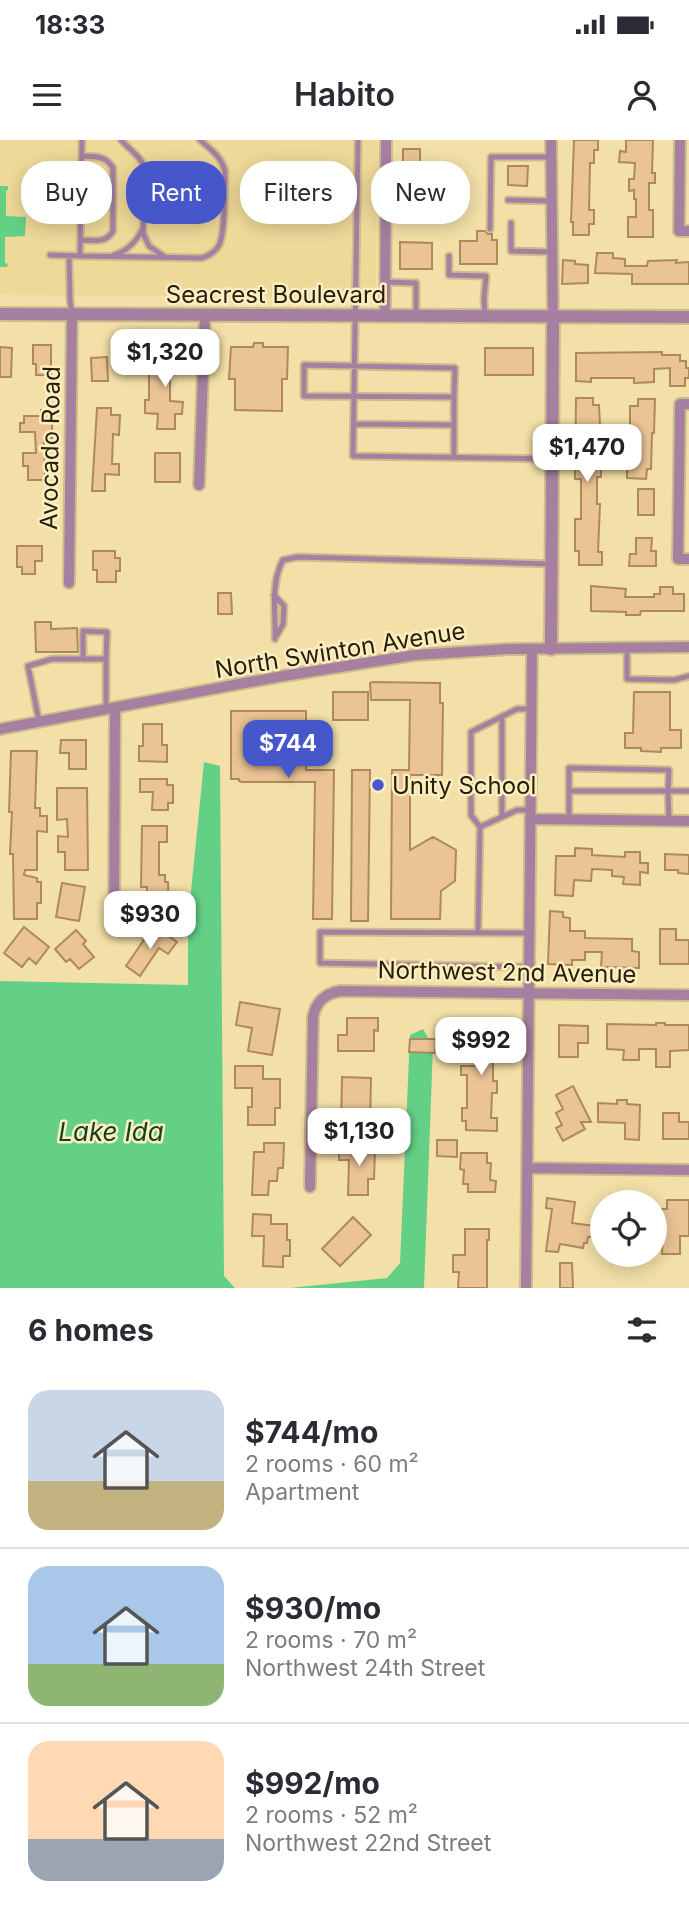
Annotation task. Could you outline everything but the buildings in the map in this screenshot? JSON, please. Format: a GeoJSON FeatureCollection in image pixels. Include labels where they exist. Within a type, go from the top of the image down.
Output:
{"type":"FeatureCollection","features":[{"type":"Feature","properties":{"kind":"street"},"geometry":{"type":"LineString","coordinates":[[385,316],[386,140]]}},
{"type":"Feature","properties":{"kind":"street"},"geometry":{"type":"LineString","coordinates":[[551,140],[551,649]]}},
{"type":"Feature","properties":{"kind":"street"},"geometry":{"type":"LineString","coordinates":[[680,140],[679,231],[689,231]]}},
{"type":"Feature","properties":{"kind":"street","name":"Seacrest Boulevard"},"geometry":{"type":"LineString","coordinates":[[0,314],[689,317]]}},
{"type":"Feature","properties":{"kind":"street","name":"Avocado Road"},"geometry":{"type":"LineString","coordinates":[[69,583],[72,314]]}},
{"type":"Feature","properties":{"kind":"street"},"geometry":{"type":"LineString","coordinates":[[199,485],[205,315]]}},
{"type":"Feature","properties":{"kind":"street"},"geometry":{"type":"LineString","coordinates":[[689,404],[680,404],[678,559],[689,559]]}},
{"type":"Feature","properties":{"kind":"street","name":"North Swinton Avenue"},"geometry":{"type":"LineString","coordinates":[[0,729],[290,675],[415,655],[462,651],[689,647]]}},
{"type":"Feature","properties":{"kind":"street"},"geometry":{"type":"LineString","coordinates":[[526,1288],[532,649]]}},
{"type":"Feature","properties":{"kind":"street"},"geometry":{"type":"LineString","coordinates":[[110,708],[114,928]]}},
{"type":"Feature","properties":{"kind":"street"},"geometry":{"type":"LineString","coordinates":[[530,815],[569,820],[689,821]]}},
{"type":"Feature","properties":{"kind":"street","name":"Northwest 2nd Avenue"},"geometry":{"type":"LineString","coordinates":[[310,1187],[313,1017],[314,1009],[324,996],[340,991],[689,995]]}},
{"type":"Feature","properties":{"kind":"street"},"geometry":{"type":"LineString","coordinates":[[527,1168],[689,1170]]}},
{"type":"Feature","properties":{"kind":"lane"},"geometry":{"type":"LineString","coordinates":[[80,256],[82,140]]}},
{"type":"Feature","properties":{"kind":"lane"},"geometry":{"type":"LineString","coordinates":[[121,140],[140,158],[146,172],[143,227],[145,240],[155,251],[168,258]]}},
{"type":"Feature","properties":{"kind":"lane"},"geometry":{"type":"LineString","coordinates":[[50,256],[208,256],[220,244],[222,236],[225,171],[217,155],[200,140]]}},
{"type":"Feature","properties":{"kind":"lane"},"geometry":{"type":"LineString","coordinates":[[358,140],[354,456],[552,459]]}},
{"type":"Feature","properties":{"kind":"lane"},"geometry":{"type":"LineString","coordinates":[[80,240],[102,240],[109,237],[113,231],[113,168],[101,157],[82,156]]}},
{"type":"Feature","properties":{"kind":"lane"},"geometry":{"type":"LineString","coordinates":[[490,229],[491,157],[552,157]]}},
{"type":"Feature","properties":{"kind":"lane"},"geometry":{"type":"LineString","coordinates":[[508,200],[552,201]]}},
{"type":"Feature","properties":{"kind":"lane"},"geometry":{"type":"LineString","coordinates":[[510,223],[511,251],[552,251]]}},
{"type":"Feature","properties":{"kind":"lane"},"geometry":{"type":"LineString","coordinates":[[110,257],[131,246],[143,227]]}},
{"type":"Feature","properties":{"kind":"lane"},"geometry":{"type":"LineString","coordinates":[[69,256],[72,314]]}},
{"type":"Feature","properties":{"kind":"lane"},"geometry":{"type":"LineString","coordinates":[[449,256],[449,275],[486,276],[485,316]]}},
{"type":"Feature","properties":{"kind":"lane"},"geometry":{"type":"LineString","coordinates":[[385,282],[416,284],[416,316]]}},
{"type":"Feature","properties":{"kind":"lane"},"geometry":{"type":"LineString","coordinates":[[454,397],[304,396],[304,365],[455,368],[454,457]]}},
{"type":"Feature","properties":{"kind":"lane"},"geometry":{"type":"LineString","coordinates":[[354,424],[454,425]]}},
{"type":"Feature","properties":{"kind":"lane"},"geometry":{"type":"LineString","coordinates":[[275,639],[283,624],[284,606],[274,595],[277,572],[283,559],[298,557],[552,564]]}},
{"type":"Feature","properties":{"kind":"lane"},"geometry":{"type":"LineString","coordinates":[[83,659],[83,632],[107,632],[110,708]]}},
{"type":"Feature","properties":{"kind":"lane"},"geometry":{"type":"LineString","coordinates":[[627,648],[627,679],[674,680],[689,676]]}},
{"type":"Feature","properties":{"kind":"lane"},"geometry":{"type":"LineString","coordinates":[[39,721],[28,666],[52,659],[106,659]]}},
{"type":"Feature","properties":{"kind":"lane"},"geometry":{"type":"LineString","coordinates":[[478,933],[480,827],[471,815],[471,732],[517,709],[531,709]]}},
{"type":"Feature","properties":{"kind":"lane"},"geometry":{"type":"LineString","coordinates":[[502,716],[502,817]]}},
{"type":"Feature","properties":{"kind":"lane"},"geometry":{"type":"LineString","coordinates":[[569,820],[569,768],[669,770],[668,821]]}},
{"type":"Feature","properties":{"kind":"lane"},"geometry":{"type":"LineString","coordinates":[[569,791],[689,791]]}},
{"type":"Feature","properties":{"kind":"lane"},"geometry":{"type":"LineString","coordinates":[[480,827],[517,810],[530,815]]}},
{"type":"Feature","properties":{"kind":"lane"},"geometry":{"type":"LineString","coordinates":[[529,933],[320,932],[320,963],[529,967]]}},
{"type":"Feature","properties":{"kind":"shaded area"},"geometry":{"type":"Polygon","coordinates":[[[0,140],[378,140],[378,161],[371,161],[371,224],[377,224],[376,297],[0,295],[0,140]]]}},
{"type":"Feature","properties":{"kind":"water"},"geometry":{"type":"Polygon","coordinates":[[[0,186],[8,186],[6,216],[21,217],[21,224],[26,224],[25,236],[5,237],[5,263],[8,264],[7,267],[0,267],[0,186]]]}},
{"type":"Feature","properties":{"kind":"water","name":"Lake Ida"},"geometry":{"type":"Polygon","coordinates":[[[204,762],[220,766],[224,1276],[235,1288],[0,1288],[0,981],[188,985],[188,921],[204,762]]]}},
{"type":"Feature","properties":{"kind":"water"},"geometry":{"type":"Polygon","coordinates":[[[423,1029],[433,1046],[424,1288],[290,1288],[387,1278],[400,1263],[410,1035],[423,1029]]]}},
{"type":"Feature","properties":{"kind":"place","name":"Unity School"},"geometry":{"type":"Point","coordinates":[378,785]}}]}
